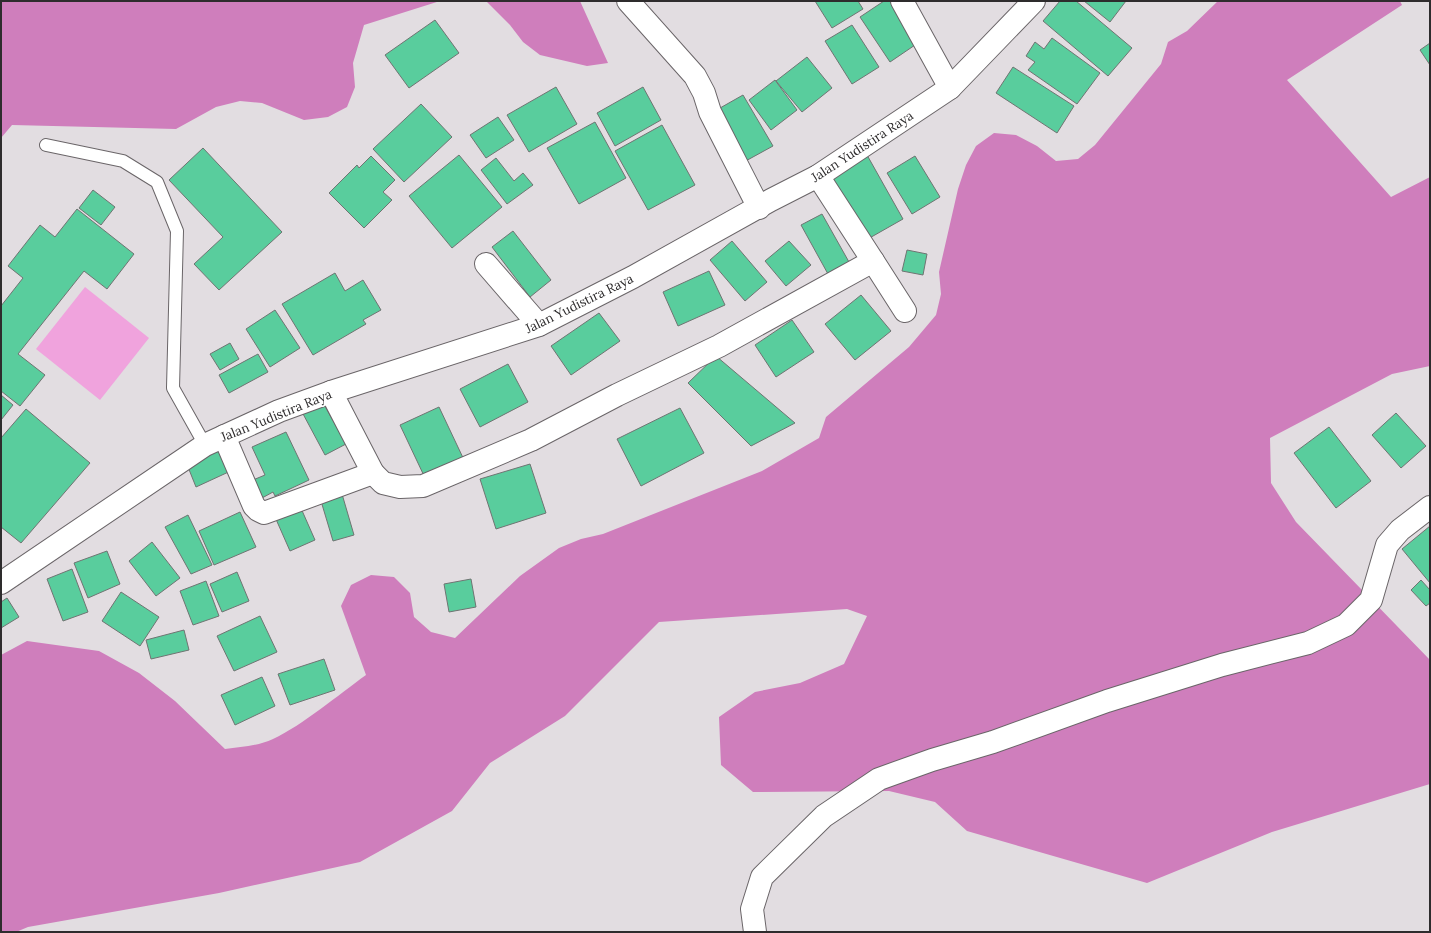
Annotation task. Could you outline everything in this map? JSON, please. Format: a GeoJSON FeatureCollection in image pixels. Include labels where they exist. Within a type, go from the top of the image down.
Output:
{"type":"FeatureCollection","features":[{"type":"Feature","properties":{"kind":"street"},"geometry":{"type":"LineString","coordinates":[[628,1],[695,76],[704,93],[710,112],[759,208]]}},
{"type":"Feature","properties":{"kind":"street"},"geometry":{"type":"LineString","coordinates":[[902,1],[950,88]]}},
{"type":"Feature","properties":{"kind":"street","name":"Jalan Yudistira Raya"},"geometry":{"type":"LineString","coordinates":[[1,583],[205,445],[280,411],[331,392],[539,325],[633,277],[759,208],[770,200],[818,176],[950,88],[1034,1]]}},
{"type":"Feature","properties":{"kind":"street"},"geometry":{"type":"LineString","coordinates":[[818,176],[905,311]]}},
{"type":"Feature","properties":{"kind":"street"},"geometry":{"type":"LineString","coordinates":[[331,392],[373,473],[383,483],[400,487],[423,486],[531,440],[617,395],[719,346],[873,261]]}},
{"type":"Feature","properties":{"kind":"street"},"geometry":{"type":"LineString","coordinates":[[486,264],[539,325]]}},
{"type":"Feature","properties":{"kind":"street"},"geometry":{"type":"LineString","coordinates":[[224,436],[254,506],[258,510],[264,512],[373,473]]}},
{"type":"Feature","properties":{"kind":"street"},"geometry":{"type":"LineString","coordinates":[[755,932],[752,909],[762,877],[824,816],[879,779],[932,760],[993,742],[1107,701],[1214,667],[1308,643],[1346,625],[1371,600],[1387,545],[1400,530],[1430,507]]}},
{"type":"Feature","properties":{"kind":"lane"},"geometry":{"type":"LineString","coordinates":[[46,146],[123,161],[157,182],[177,231],[173,388],[205,445]]}},
{"type":"Feature","properties":{"kind":"shaded area"},"geometry":{"type":"Polygon","coordinates":[[[1,1],[440,1],[364,25],[353,63],[355,87],[347,107],[328,117],[304,120],[262,103],[240,101],[216,107],[176,129],[12,125],[1,138],[1,1]]]}},
{"type":"Feature","properties":{"kind":"shaded area"},"geometry":{"type":"Polygon","coordinates":[[[486,1],[580,1],[608,63],[587,66],[540,55],[523,42],[510,25],[486,1]]]}},
{"type":"Feature","properties":{"kind":"shaded area"},"geometry":{"type":"Polygon","coordinates":[[[1218,1],[1400,1],[1402,5],[1287,80],[1391,197],[1430,177],[1430,366],[1392,374],[1270,438],[1271,483],[1296,522],[1430,660],[1430,784],[1272,832],[1147,883],[967,831],[935,802],[889,791],[753,792],[721,765],[719,717],[755,692],[800,683],[844,664],[867,616],[847,609],[659,622],[565,716],[490,763],[452,811],[360,862],[219,893],[28,927],[16,932],[1,932],[1,655],[27,641],[99,651],[139,673],[175,701],[225,749],[249,746],[273,739],[308,718],[366,675],[341,606],[351,585],[371,575],[394,577],[410,593],[414,617],[431,632],[455,638],[520,576],[559,548],[581,539],[603,534],[762,471],[819,438],[826,417],[909,347],[936,315],[941,294],[939,272],[958,189],[966,165],[976,146],[994,133],[1016,135],[1037,146],[1056,161],[1078,159],[1095,145],[1161,64],[1168,42],[1187,31],[1218,1]]]}},
{"type":"Feature","properties":{"kind":"shaded area"},"geometry":{"type":"Polygon","coordinates":[[[85,287],[149,338],[100,400],[36,349],[85,287]]]}},
{"type":"Feature","properties":{"kind":"building"},"geometry":{"type":"Polygon","coordinates":[[[815,1],[858,1],[863,9],[832,28],[815,1]]]}},
{"type":"Feature","properties":{"kind":"building"},"geometry":{"type":"Polygon","coordinates":[[[884,1],[890,1],[918,43],[890,62],[860,17],[884,1]]]}},
{"type":"Feature","properties":{"kind":"building"},"geometry":{"type":"Polygon","coordinates":[[[1060,1],[1076,1],[1132,48],[1108,76],[1043,21],[1060,1]]]}},
{"type":"Feature","properties":{"kind":"building"},"geometry":{"type":"Polygon","coordinates":[[[1084,1],[1126,1],[1110,22],[1084,1]]]}},
{"type":"Feature","properties":{"kind":"building"},"geometry":{"type":"Polygon","coordinates":[[[435,20],[459,53],[409,88],[385,55],[435,20]]]}},
{"type":"Feature","properties":{"kind":"building"},"geometry":{"type":"Polygon","coordinates":[[[852,25],[879,67],[852,84],[825,41],[852,25]]]}},
{"type":"Feature","properties":{"kind":"building"},"geometry":{"type":"Polygon","coordinates":[[[1052,38],[1100,73],[1077,104],[1028,70],[1035,62],[1026,56],[1035,42],[1044,49],[1052,38]]]}},
{"type":"Feature","properties":{"kind":"building"},"geometry":{"type":"Polygon","coordinates":[[[1430,43],[1430,65],[1420,50],[1430,43]]]}},
{"type":"Feature","properties":{"kind":"building"},"geometry":{"type":"Polygon","coordinates":[[[807,57],[832,88],[802,112],[776,81],[807,57]]]}},
{"type":"Feature","properties":{"kind":"building"},"geometry":{"type":"Polygon","coordinates":[[[1013,67],[1074,106],[1057,133],[996,93],[1013,67]]]}},
{"type":"Feature","properties":{"kind":"building"},"geometry":{"type":"Polygon","coordinates":[[[775,80],[797,110],[771,130],[749,100],[775,80]]]}},
{"type":"Feature","properties":{"kind":"building"},"geometry":{"type":"Polygon","coordinates":[[[556,87],[577,124],[529,152],[507,115],[556,87]]]}},
{"type":"Feature","properties":{"kind":"building"},"geometry":{"type":"Polygon","coordinates":[[[643,87],[661,120],[615,146],[597,113],[643,87]]]}},
{"type":"Feature","properties":{"kind":"building"},"geometry":{"type":"Polygon","coordinates":[[[743,95],[773,146],[742,163],[713,112],[743,95]]]}},
{"type":"Feature","properties":{"kind":"building"},"geometry":{"type":"Polygon","coordinates":[[[421,104],[452,137],[404,182],[373,149],[421,104]]]}},
{"type":"Feature","properties":{"kind":"building"},"geometry":{"type":"Polygon","coordinates":[[[498,117],[514,140],[486,158],[470,135],[498,117]]]}},
{"type":"Feature","properties":{"kind":"building"},"geometry":{"type":"Polygon","coordinates":[[[595,122],[626,178],[579,204],[547,148],[595,122]]]}},
{"type":"Feature","properties":{"kind":"building"},"geometry":{"type":"Polygon","coordinates":[[[662,125],[695,185],[648,210],[615,151],[662,125]]]}},
{"type":"Feature","properties":{"kind":"building"},"geometry":{"type":"Polygon","coordinates":[[[203,148],[282,232],[219,290],[194,264],[223,237],[169,180],[203,148]]]}},
{"type":"Feature","properties":{"kind":"building"},"geometry":{"type":"Polygon","coordinates":[[[459,155],[502,207],[452,248],[409,196],[459,155]]]}},
{"type":"Feature","properties":{"kind":"building"},"geometry":{"type":"Polygon","coordinates":[[[867,155],[903,219],[866,240],[830,175],[867,155]]]}},
{"type":"Feature","properties":{"kind":"building"},"geometry":{"type":"Polygon","coordinates":[[[371,156],[395,180],[383,192],[392,200],[364,228],[329,193],[357,165],[359,168],[371,156]]]}},
{"type":"Feature","properties":{"kind":"building"},"geometry":{"type":"Polygon","coordinates":[[[915,156],[940,197],[912,214],[887,173],[915,156]]]}},
{"type":"Feature","properties":{"kind":"building"},"geometry":{"type":"Polygon","coordinates":[[[496,158],[514,181],[523,173],[533,185],[507,204],[481,170],[496,158]]]}},
{"type":"Feature","properties":{"kind":"building"},"geometry":{"type":"Polygon","coordinates":[[[93,190],[115,207],[101,225],[79,208],[93,190]]]}},
{"type":"Feature","properties":{"kind":"building"},"geometry":{"type":"Polygon","coordinates":[[[77,209],[134,254],[107,289],[84,271],[18,354],[45,375],[20,406],[1,391],[1,306],[23,278],[8,266],[40,225],[55,237],[77,209]]]}},
{"type":"Feature","properties":{"kind":"building"},"geometry":{"type":"Polygon","coordinates":[[[822,214],[849,262],[828,274],[801,225],[822,214]]]}},
{"type":"Feature","properties":{"kind":"building"},"geometry":{"type":"Polygon","coordinates":[[[513,231],[551,280],[530,297],[492,247],[513,231]]]}},
{"type":"Feature","properties":{"kind":"building"},"geometry":{"type":"Polygon","coordinates":[[[732,241],[767,282],[745,301],[710,260],[732,241]]]}},
{"type":"Feature","properties":{"kind":"building"},"geometry":{"type":"Polygon","coordinates":[[[789,241],[811,265],[786,286],[765,261],[789,241]]]}},
{"type":"Feature","properties":{"kind":"building"},"geometry":{"type":"Polygon","coordinates":[[[907,250],[927,254],[923,275],[902,271],[907,250]]]}},
{"type":"Feature","properties":{"kind":"building"},"geometry":{"type":"Polygon","coordinates":[[[709,271],[725,305],[678,326],[663,292],[709,271]]]}},
{"type":"Feature","properties":{"kind":"building"},"geometry":{"type":"Polygon","coordinates":[[[335,273],[345,291],[363,280],[381,310],[363,320],[366,324],[313,355],[282,304],[335,273]]]}},
{"type":"Feature","properties":{"kind":"building"},"geometry":{"type":"Polygon","coordinates":[[[861,295],[891,331],[855,360],[825,324],[861,295]]]}},
{"type":"Feature","properties":{"kind":"building"},"geometry":{"type":"Polygon","coordinates":[[[275,310],[300,348],[270,367],[246,329],[275,310]]]}},
{"type":"Feature","properties":{"kind":"building"},"geometry":{"type":"Polygon","coordinates":[[[599,313],[620,341],[571,375],[551,346],[599,313]]]}},
{"type":"Feature","properties":{"kind":"building"},"geometry":{"type":"Polygon","coordinates":[[[792,320],[814,352],[776,377],[755,345],[792,320]]]}},
{"type":"Feature","properties":{"kind":"building"},"geometry":{"type":"Polygon","coordinates":[[[230,343],[239,359],[220,370],[210,354],[230,343]]]}},
{"type":"Feature","properties":{"kind":"building"},"geometry":{"type":"Polygon","coordinates":[[[258,354],[268,372],[229,393],[219,375],[258,354]]]}},
{"type":"Feature","properties":{"kind":"building"},"geometry":{"type":"Polygon","coordinates":[[[716,356],[795,423],[751,446],[688,383],[716,356]]]}},
{"type":"Feature","properties":{"kind":"building"},"geometry":{"type":"Polygon","coordinates":[[[508,364],[528,402],[480,427],[460,389],[508,364]]]}},
{"type":"Feature","properties":{"kind":"building"},"geometry":{"type":"Polygon","coordinates":[[[1,395],[13,405],[1,420],[1,395]]]}},
{"type":"Feature","properties":{"kind":"building"},"geometry":{"type":"Polygon","coordinates":[[[322,401],[346,444],[325,455],[302,412],[322,401]]]}},
{"type":"Feature","properties":{"kind":"building"},"geometry":{"type":"Polygon","coordinates":[[[439,407],[465,462],[426,480],[400,425],[439,407]]]}},
{"type":"Feature","properties":{"kind":"building"},"geometry":{"type":"Polygon","coordinates":[[[680,408],[704,453],[641,486],[617,439],[680,408]]]}},
{"type":"Feature","properties":{"kind":"building"},"geometry":{"type":"Polygon","coordinates":[[[26,409],[90,463],[21,543],[1,527],[1,438],[26,409]]]}},
{"type":"Feature","properties":{"kind":"building"},"geometry":{"type":"Polygon","coordinates":[[[1396,413],[1426,446],[1401,468],[1372,435],[1396,413]]]}},
{"type":"Feature","properties":{"kind":"building"},"geometry":{"type":"Polygon","coordinates":[[[1329,427],[1371,481],[1336,508],[1294,453],[1329,427]]]}},
{"type":"Feature","properties":{"kind":"building"},"geometry":{"type":"Polygon","coordinates":[[[286,432],[309,480],[275,496],[273,492],[262,498],[253,480],[265,475],[252,447],[286,432]]]}},
{"type":"Feature","properties":{"kind":"building"},"geometry":{"type":"Polygon","coordinates":[[[224,445],[235,469],[196,487],[186,462],[224,445]]]}},
{"type":"Feature","properties":{"kind":"building"},"geometry":{"type":"Polygon","coordinates":[[[530,464],[546,513],[496,529],[480,479],[530,464]]]}},
{"type":"Feature","properties":{"kind":"building"},"geometry":{"type":"Polygon","coordinates":[[[342,494],[354,535],[333,541],[321,501],[342,494]]]}},
{"type":"Feature","properties":{"kind":"building"},"geometry":{"type":"Polygon","coordinates":[[[300,506],[315,540],[290,551],[275,517],[300,506]]]}},
{"type":"Feature","properties":{"kind":"building"},"geometry":{"type":"Polygon","coordinates":[[[240,512],[256,547],[214,565],[199,531],[240,512]]]}},
{"type":"Feature","properties":{"kind":"building"},"geometry":{"type":"Polygon","coordinates":[[[188,515],[212,565],[191,574],[165,527],[188,515]]]}},
{"type":"Feature","properties":{"kind":"building"},"geometry":{"type":"Polygon","coordinates":[[[1430,526],[1430,583],[1402,549],[1430,526]]]}},
{"type":"Feature","properties":{"kind":"building"},"geometry":{"type":"Polygon","coordinates":[[[152,542],[180,578],[156,596],[129,561],[152,542]]]}},
{"type":"Feature","properties":{"kind":"building"},"geometry":{"type":"Polygon","coordinates":[[[107,551],[120,584],[88,598],[74,563],[107,551]]]}},
{"type":"Feature","properties":{"kind":"building"},"geometry":{"type":"Polygon","coordinates":[[[72,569],[88,612],[63,621],[47,579],[72,569]]]}},
{"type":"Feature","properties":{"kind":"building"},"geometry":{"type":"Polygon","coordinates":[[[237,572],[249,601],[222,612],[210,584],[237,572]]]}},
{"type":"Feature","properties":{"kind":"building"},"geometry":{"type":"Polygon","coordinates":[[[471,579],[476,607],[449,612],[444,584],[471,579]]]}},
{"type":"Feature","properties":{"kind":"building"},"geometry":{"type":"Polygon","coordinates":[[[1421,580],[1430,590],[1430,603],[1426,606],[1411,590],[1421,580]]]}},
{"type":"Feature","properties":{"kind":"building"},"geometry":{"type":"Polygon","coordinates":[[[206,581],[219,616],[193,625],[180,591],[206,581]]]}},
{"type":"Feature","properties":{"kind":"building"},"geometry":{"type":"Polygon","coordinates":[[[121,592],[159,617],[140,646],[102,621],[121,592]]]}},
{"type":"Feature","properties":{"kind":"building"},"geometry":{"type":"Polygon","coordinates":[[[7,598],[19,617],[1,628],[1,602],[7,598]]]}},
{"type":"Feature","properties":{"kind":"building"},"geometry":{"type":"Polygon","coordinates":[[[260,616],[277,652],[234,671],[217,636],[260,616]]]}},
{"type":"Feature","properties":{"kind":"building"},"geometry":{"type":"Polygon","coordinates":[[[184,630],[189,650],[151,659],[146,640],[184,630]]]}},
{"type":"Feature","properties":{"kind":"building"},"geometry":{"type":"Polygon","coordinates":[[[324,659],[335,690],[290,705],[278,674],[324,659]]]}},
{"type":"Feature","properties":{"kind":"building"},"geometry":{"type":"Polygon","coordinates":[[[262,677],[275,706],[235,725],[221,695],[262,677]]]}}]}
